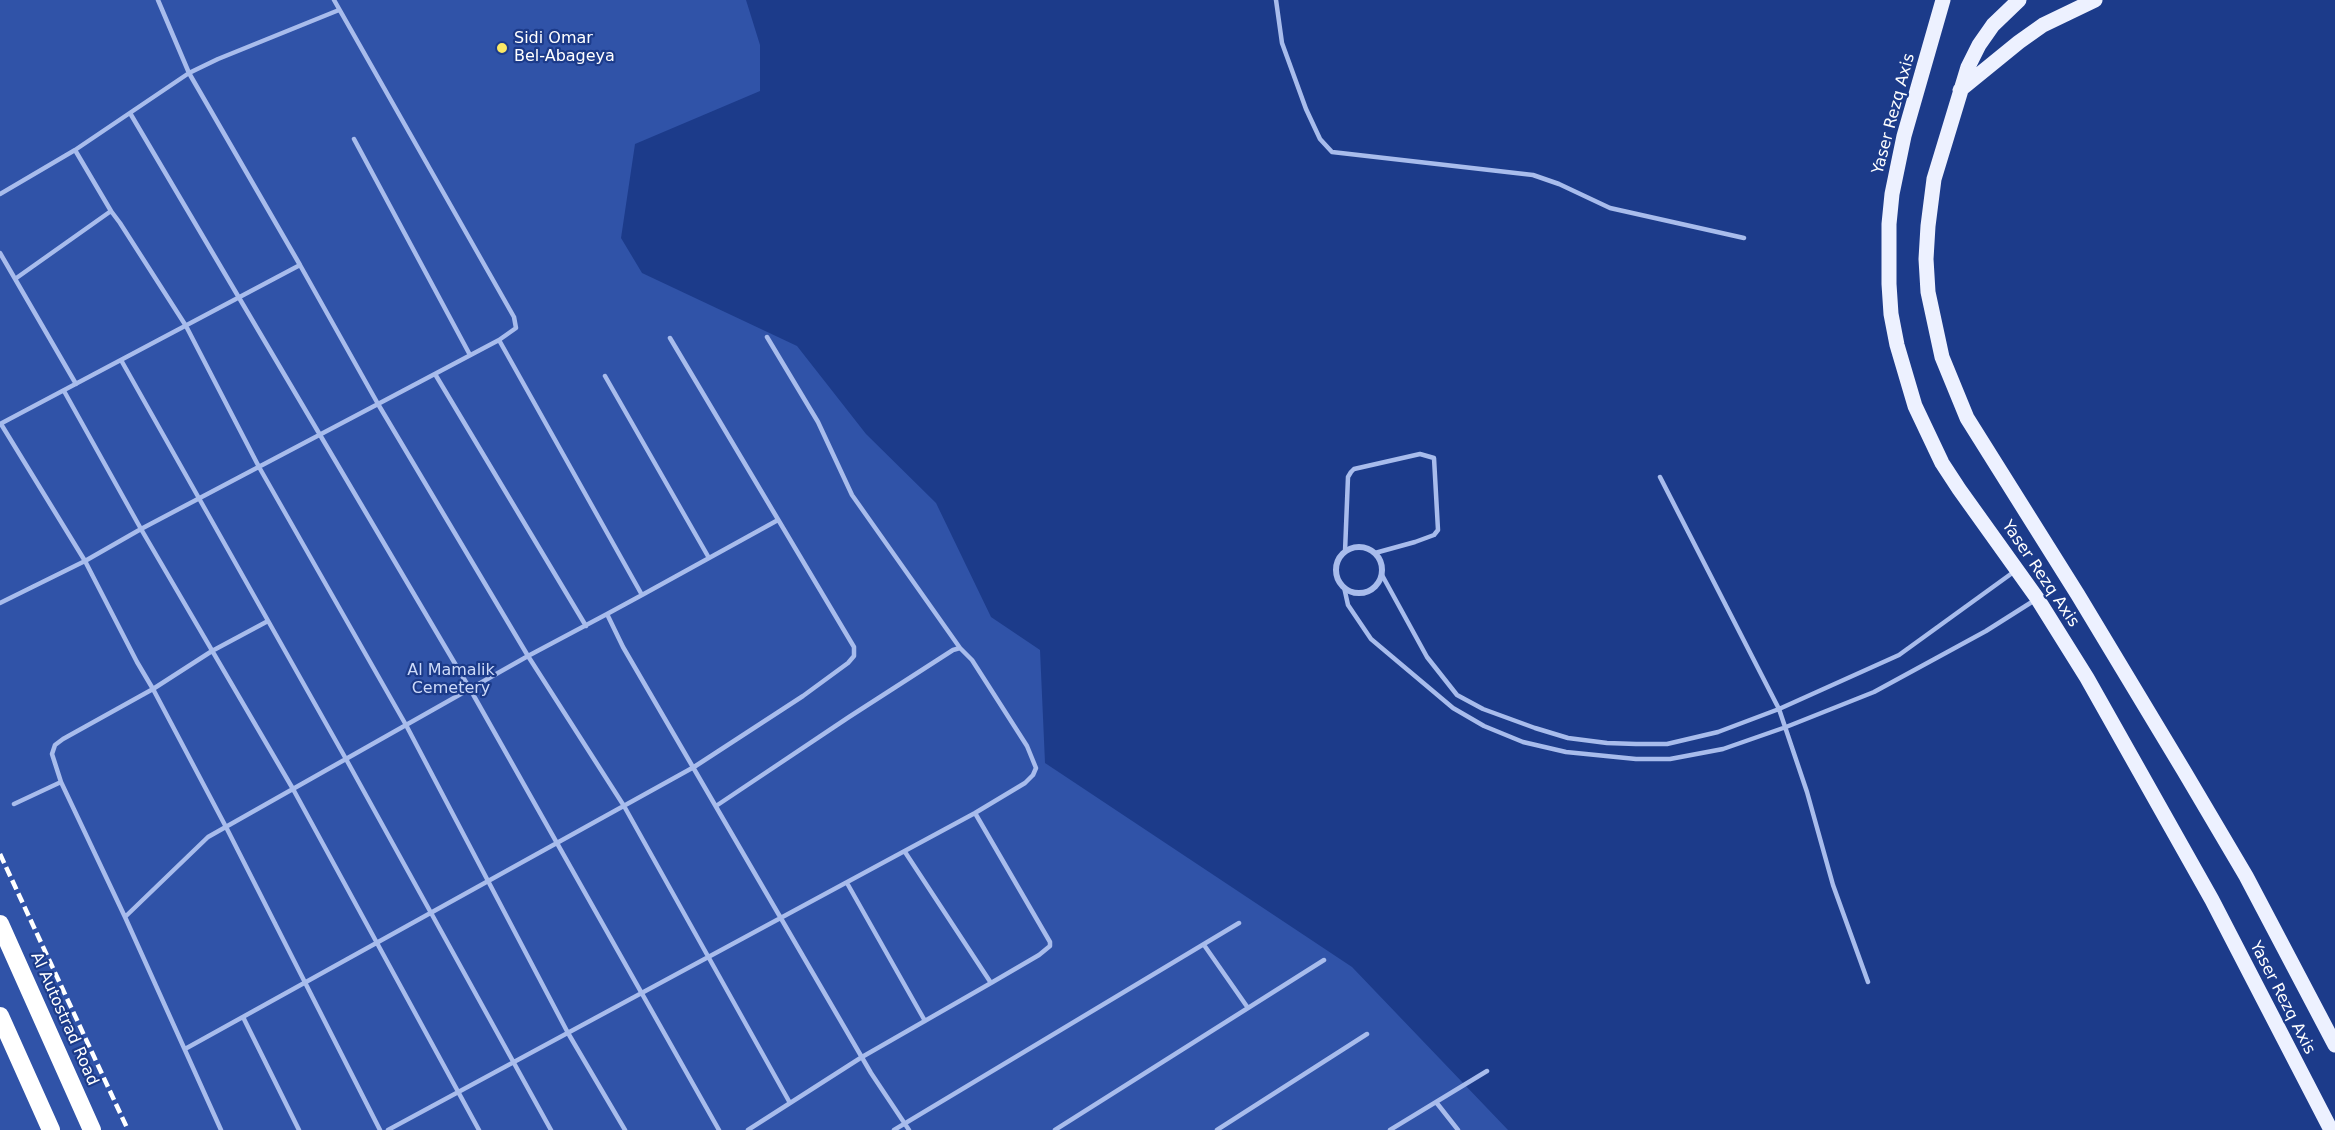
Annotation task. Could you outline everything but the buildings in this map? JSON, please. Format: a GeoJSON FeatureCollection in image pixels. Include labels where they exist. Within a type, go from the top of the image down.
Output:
{"type":"FeatureCollection","features":[{"type":"Feature","properties":{"kind":"highway","name":"Al Autostrad Road"},"geometry":{"type":"LineString","coordinates":[[0,924],[92,1130]]}},
{"type":"Feature","properties":{"kind":"highway"},"geometry":{"type":"LineString","coordinates":[[0,1016],[51,1130]]}},
{"type":"Feature","properties":{"kind":"main road","name":"Yaser Rezq Axis"},"geometry":{"type":"LineString","coordinates":[[1943,0],[1904,136],[1892,194],[1888,254],[1892,314],[1905,376],[1927,435],[1959,489],[2018,569],[2087,678],[2180,842],[2331,1130]]}},
{"type":"Feature","properties":{"kind":"main road","name":"Yaser Rezq Axis"},"geometry":{"type":"LineString","coordinates":[[2019,0],[1993,25],[1979,45],[1960,90],[1934,179],[1926,259],[1934,325],[1953,388],[1967,418],[1995,466],[2078,595],[2246,876],[2335,1045]]}},
{"type":"Feature","properties":{"kind":"main road"},"geometry":{"type":"LineString","coordinates":[[1960,90],[2043,25],[2095,0]]}},
{"type":"Feature","properties":{"kind":"street"},"geometry":{"type":"LineString","coordinates":[[1360,547],[1374,553],[1379,559],[1382,575],[1378,582],[1366,592],[1350,591],[1344,587],[1336,573],[1336,565],[1345,552],[1360,547]]}},
{"type":"Feature","properties":{"kind":"lane"},"geometry":{"type":"LineString","coordinates":[[158,0],[189,74],[378,405],[528,656],[624,806],[790,1103]]}},
{"type":"Feature","properties":{"kind":"lane"},"geometry":{"type":"LineString","coordinates":[[0,603],[85,561],[141,529],[378,405],[516,328],[514,317],[334,0]]}},
{"type":"Feature","properties":{"kind":"lane"},"geometry":{"type":"LineString","coordinates":[[1276,0],[1282,43],[1306,109],[1320,139],[1332,152],[1533,175],[1559,184],[1610,208],[1744,238]]}},
{"type":"Feature","properties":{"kind":"lane"},"geometry":{"type":"LineString","coordinates":[[0,194],[75,150],[189,74],[218,59],[339,10]]}},
{"type":"Feature","properties":{"kind":"lane"},"geometry":{"type":"LineString","coordinates":[[130,113],[470,688],[719,1130]]}},
{"type":"Feature","properties":{"kind":"lane"},"geometry":{"type":"LineString","coordinates":[[354,139],[470,355]]}},
{"type":"Feature","properties":{"kind":"lane"},"geometry":{"type":"LineString","coordinates":[[75,150],[111,211],[186,326],[259,467],[406,725],[568,1033],[625,1130]]}},
{"type":"Feature","properties":{"kind":"lane"},"geometry":{"type":"LineString","coordinates":[[15,279],[111,211]]}},
{"type":"Feature","properties":{"kind":"lane"},"geometry":{"type":"LineString","coordinates":[[0,253],[76,384]]}},
{"type":"Feature","properties":{"kind":"lane"},"geometry":{"type":"LineString","coordinates":[[300,265],[0,424],[85,561],[226,827],[380,1130]]}},
{"type":"Feature","properties":{"kind":"lane"},"geometry":{"type":"LineString","coordinates":[[388,1130],[905,852],[975,813],[1033,776],[1035,768],[1027,746],[972,660],[960,648],[852,495],[819,422],[766,337]]}},
{"type":"Feature","properties":{"kind":"lane"},"geometry":{"type":"LineString","coordinates":[[185,1049],[694,767],[803,696],[848,663],[854,656],[854,647],[670,338]]}},
{"type":"Feature","properties":{"kind":"lane"},"geometry":{"type":"LineString","coordinates":[[499,339],[642,595]]}},
{"type":"Feature","properties":{"kind":"lane"},"geometry":{"type":"LineString","coordinates":[[121,360],[552,1130]]}},
{"type":"Feature","properties":{"kind":"lane"},"geometry":{"type":"LineString","coordinates":[[435,374],[586,626]]}},
{"type":"Feature","properties":{"kind":"lane"},"geometry":{"type":"LineString","coordinates":[[605,376],[709,558]]}},
{"type":"Feature","properties":{"kind":"lane"},"geometry":{"type":"LineString","coordinates":[[63,391],[293,789],[478,1130]]}},
{"type":"Feature","properties":{"kind":"lane"},"geometry":{"type":"LineString","coordinates":[[1345,552],[1348,477],[1351,472],[1354,469],[1420,454],[1434,458],[1438,530],[1434,535],[1374,553]]}},
{"type":"Feature","properties":{"kind":"lane"},"geometry":{"type":"LineString","coordinates":[[1660,477],[1779,709],[1807,792],[1833,885],[1868,982]]}},
{"type":"Feature","properties":{"kind":"lane"},"geometry":{"type":"LineString","coordinates":[[125,917],[208,837],[470,688],[778,520]]}},
{"type":"Feature","properties":{"kind":"lane"},"geometry":{"type":"LineString","coordinates":[[1382,575],[1427,657],[1457,695],[1483,709],[1568,738],[1607,743],[1667,744],[1718,732],[1779,709],[1899,655],[2018,569]]}},
{"type":"Feature","properties":{"kind":"lane"},"geometry":{"type":"LineString","coordinates":[[1344,587],[1348,605],[1371,639],[1453,708],[1484,726],[1523,742],[1606,758],[1670,759],[1723,749],[1786,728],[1874,692],[1986,631],[2037,598]]}},
{"type":"Feature","properties":{"kind":"lane"},"geometry":{"type":"LineString","coordinates":[[607,614],[623,647],[862,1057],[909,1130]]}},
{"type":"Feature","properties":{"kind":"lane"},"geometry":{"type":"LineString","coordinates":[[221,1130],[61,782],[52,754],[55,746],[63,739],[153,688],[212,651],[268,621]]}},
{"type":"Feature","properties":{"kind":"lane"},"geometry":{"type":"LineString","coordinates":[[716,806],[953,650],[960,648]]}},
{"type":"Feature","properties":{"kind":"lane"},"geometry":{"type":"LineString","coordinates":[[14,804],[61,782]]}},
{"type":"Feature","properties":{"kind":"lane"},"geometry":{"type":"LineString","coordinates":[[748,1130],[862,1057],[1039,955],[1050,946],[1050,942],[975,813]]}},
{"type":"Feature","properties":{"kind":"lane"},"geometry":{"type":"LineString","coordinates":[[905,852],[991,983]]}},
{"type":"Feature","properties":{"kind":"lane"},"geometry":{"type":"LineString","coordinates":[[847,883],[925,1021]]}},
{"type":"Feature","properties":{"kind":"lane"},"geometry":{"type":"LineString","coordinates":[[894,1130],[1239,923]]}},
{"type":"Feature","properties":{"kind":"lane"},"geometry":{"type":"LineString","coordinates":[[1204,945],[1248,1008]]}},
{"type":"Feature","properties":{"kind":"lane"},"geometry":{"type":"LineString","coordinates":[[1054,1130],[1324,960]]}},
{"type":"Feature","properties":{"kind":"lane"},"geometry":{"type":"LineString","coordinates":[[243,1017],[299,1130]]}},
{"type":"Feature","properties":{"kind":"lane"},"geometry":{"type":"LineString","coordinates":[[1217,1130],[1367,1034]]}},
{"type":"Feature","properties":{"kind":"lane"},"geometry":{"type":"LineString","coordinates":[[1390,1130],[1486,1071]]}},
{"type":"Feature","properties":{"kind":"lane"},"geometry":{"type":"LineString","coordinates":[[1436,1102],[1458,1130]]}},
{"type":"Feature","properties":{"kind":"green space","name":"Al Mamalik Cemetery"},"geometry":{"type":"Polygon","coordinates":[[[0,0],[746,0],[760,45],[760,91],[635,144],[621,238],[642,273],[797,346],[866,434],[936,503],[991,617],[1040,650],[1045,763],[1352,967],[1508,1130],[0,1130],[0,0]]]}},
{"type":"Feature","properties":{"kind":"railway"},"geometry":{"type":"LineString","coordinates":[[0,854],[128,1130]]}},
{"type":"Feature","properties":{"kind":"place","name":"Sidi Omar Bel-Abageya"},"geometry":{"type":"Point","coordinates":[502,48]}}]}
